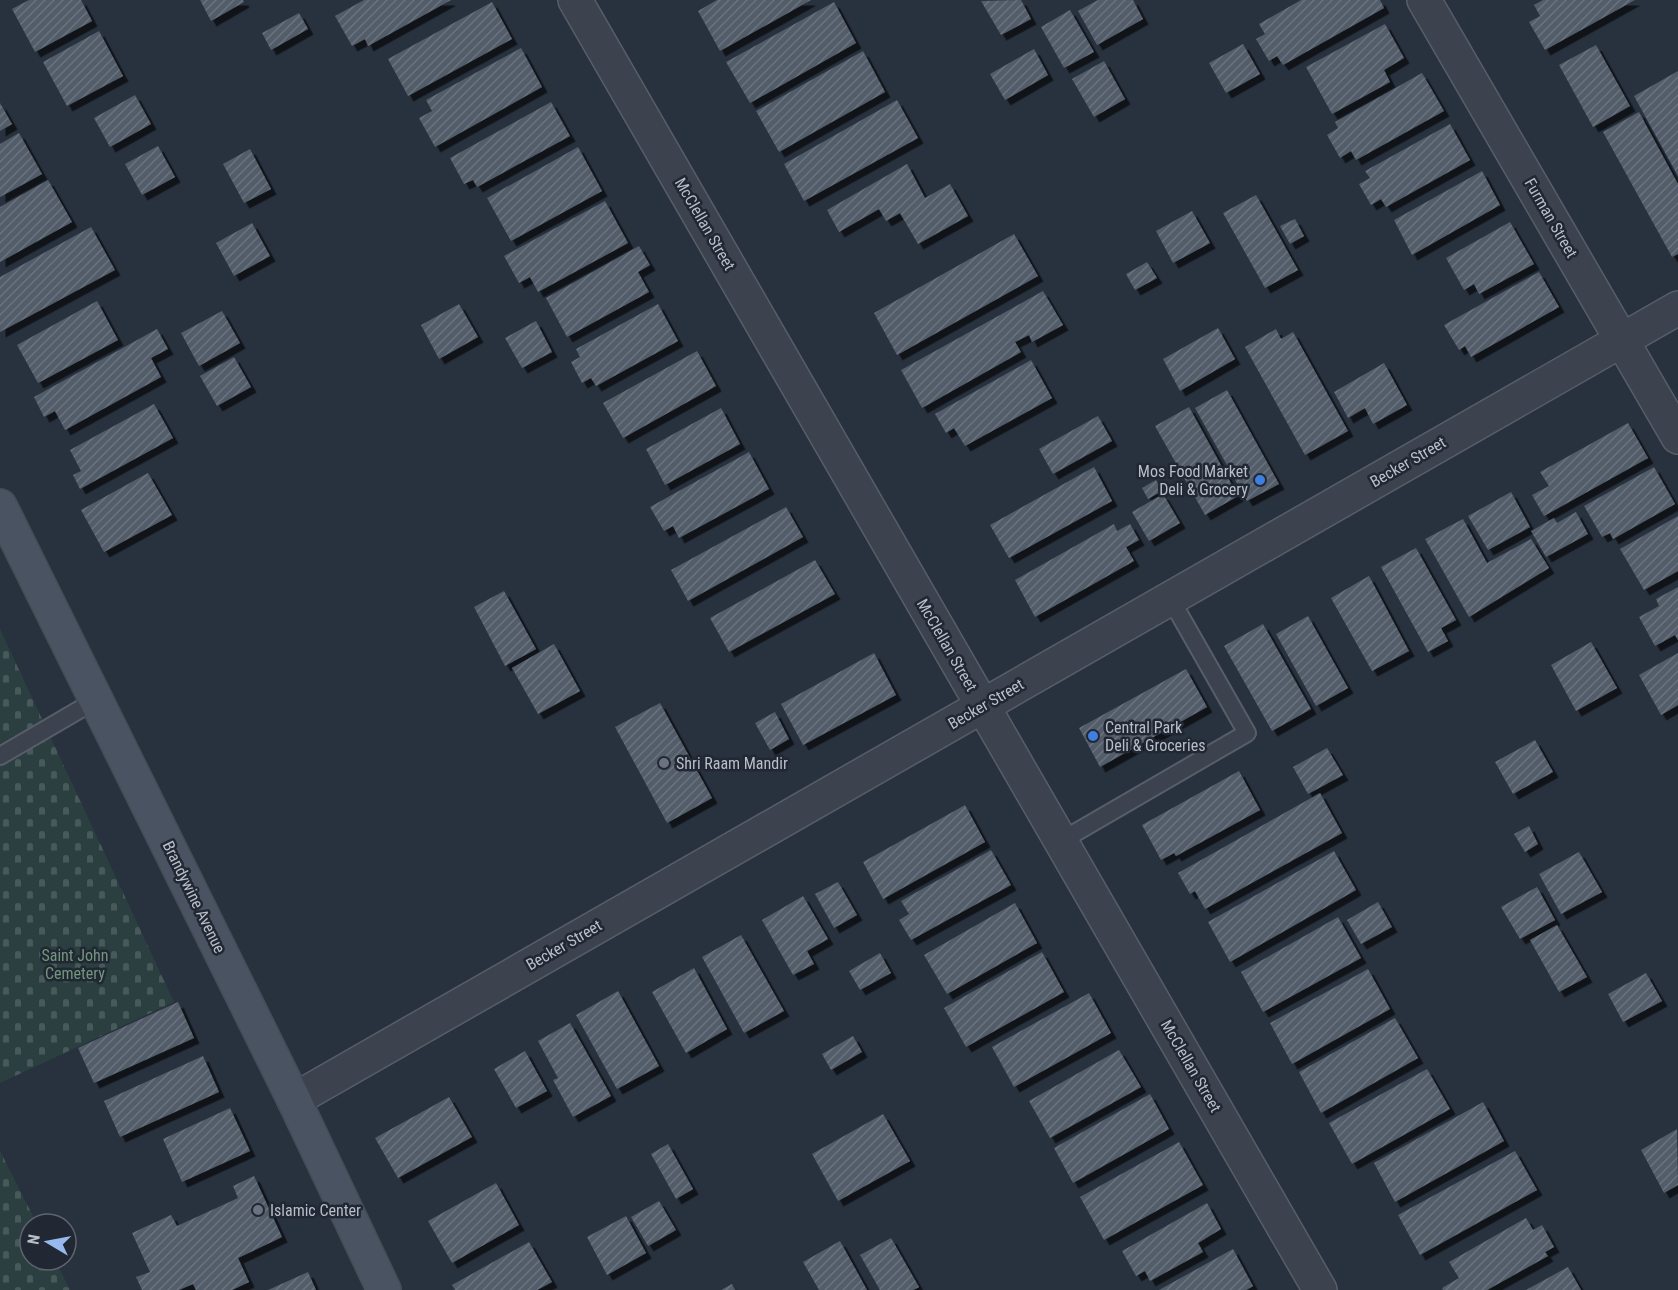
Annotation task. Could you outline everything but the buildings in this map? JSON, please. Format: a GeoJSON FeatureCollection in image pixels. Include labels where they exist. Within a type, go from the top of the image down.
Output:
{"type":"FeatureCollection","features":[{"type":"Feature","properties":{"kind":"main road","name":"Brandywine Avenue"},"geometry":{"type":"LineString","coordinates":[[0,506],[294,1100],[384,1290]]}},
{"type":"Feature","properties":{"kind":"street","name":"McClellan Street"},"geometry":{"type":"LineString","coordinates":[[575,0],[1320,1290]]}},
{"type":"Feature","properties":{"kind":"street","name":"Furman Street"},"geometry":{"type":"LineString","coordinates":[[1424,0],[1678,436]]}},
{"type":"Feature","properties":{"kind":"street","name":"Becker Street"},"geometry":{"type":"LineString","coordinates":[[294,1100],[1678,308]]}},
{"type":"Feature","properties":{"kind":"lane"},"geometry":{"type":"LineString","coordinates":[[1061,841],[1247,734],[1170,598]]}},
{"type":"Feature","properties":{"kind":"lane"},"geometry":{"type":"LineString","coordinates":[[0,756],[96,700]]}},
{"type":"Feature","properties":{"kind":"green space","name":"Saint John Cemetery"},"geometry":{"type":"Polygon","coordinates":[[[0,629],[174,1002],[0,1083],[0,629]]]}},
{"type":"Feature","properties":{"kind":"green space"},"geometry":{"type":"Polygon","coordinates":[[[0,1151],[31,1212],[18,1212],[18,1272],[61,1272],[70,1290],[0,1290],[0,1151]]]}},
{"type":"Feature","properties":{"kind":"place","name":"Mos Food Market Deli & Grocery"},"geometry":{"type":"Point","coordinates":[1260,480]}},
{"type":"Feature","properties":{"kind":"place","name":"Central Park Deli & Groceries"},"geometry":{"type":"Point","coordinates":[1093,736]}},
{"type":"Feature","properties":{"kind":"place","name":"Shri Raam Mandir"},"geometry":{"type":"Point","coordinates":[664,763]}},
{"type":"Feature","properties":{"kind":"place","name":"Islamic Center"},"geometry":{"type":"Point","coordinates":[258,1210]}}]}
